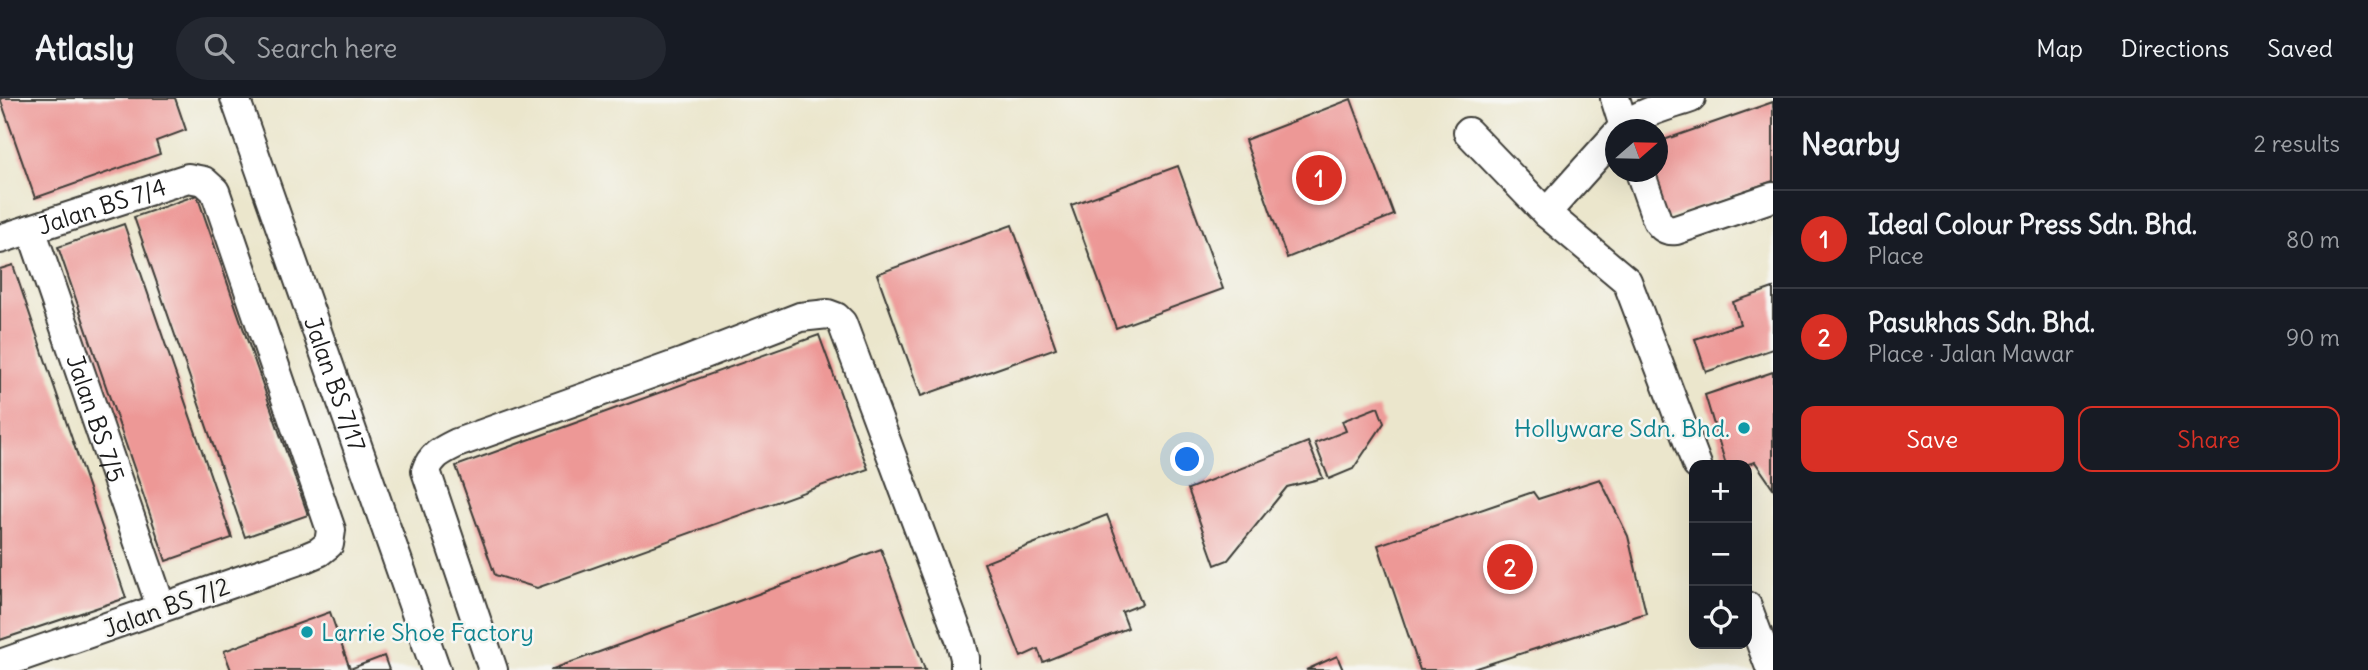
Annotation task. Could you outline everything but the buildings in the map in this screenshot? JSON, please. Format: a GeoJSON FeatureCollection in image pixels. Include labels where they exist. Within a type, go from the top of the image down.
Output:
{"type":"FeatureCollection","features":[{"type":"Feature","properties":{"kind":"street","name":"Jalan BS 7/17"},"geometry":{"type":"LineString","coordinates":[[235,98],[436,670]]}},
{"type":"Feature","properties":{"kind":"street"},"geometry":{"type":"LineString","coordinates":[[1615,98],[1619,119]]}},
{"type":"Feature","properties":{"kind":"street"},"geometry":{"type":"LineString","coordinates":[[1645,119],[1691,98]]}},
{"type":"Feature","properties":{"kind":"street"},"geometry":{"type":"LineString","coordinates":[[1468,132],[1546,213],[1627,281],[1695,460]]}},
{"type":"Feature","properties":{"kind":"street"},"geometry":{"type":"LineString","coordinates":[[1546,213],[1605,148]]}},
{"type":"Feature","properties":{"kind":"street","name":"Jalan BS 7/4"},"geometry":{"type":"LineString","coordinates":[[0,240],[188,178],[204,181],[215,191],[322,502],[331,530],[329,544]]}},
{"type":"Feature","properties":{"kind":"street"},"geometry":{"type":"LineString","coordinates":[[1644,182],[1657,220],[1661,227],[1668,231],[1773,197]]}},
{"type":"Feature","properties":{"kind":"street","name":"Jalan BS 7/5"},"geometry":{"type":"LineString","coordinates":[[31,229],[161,607]]}},
{"type":"Feature","properties":{"kind":"street"},"geometry":{"type":"LineString","coordinates":[[493,670],[426,471],[437,453],[457,443],[684,362],[800,317],[828,314],[842,323],[960,639],[965,670]]}},
{"type":"Feature","properties":{"kind":"street","name":"Jalan BS 7/2"},"geometry":{"type":"LineString","coordinates":[[0,664],[67,643],[161,607],[305,558],[329,544]]}},
{"type":"Feature","properties":{"kind":"street"},"geometry":{"type":"LineString","coordinates":[[1752,619],[1771,670]]}},
{"type":"Feature","properties":{"kind":"place","name":"Ideal Colour Press Sdn. Bhd."},"geometry":{"type":"Point","coordinates":[1319,178]}},
{"type":"Feature","properties":{"kind":"place","name":"Hollyware Sdn. Bhd."},"geometry":{"type":"Point","coordinates":[1744,428]}},
{"type":"Feature","properties":{"kind":"place","name":"Pasukhas Sdn. Bhd."},"geometry":{"type":"Point","coordinates":[1510,567]}},
{"type":"Feature","properties":{"kind":"place","name":"Larrie Shoe Factory"},"geometry":{"type":"Point","coordinates":[307,632]}}]}
